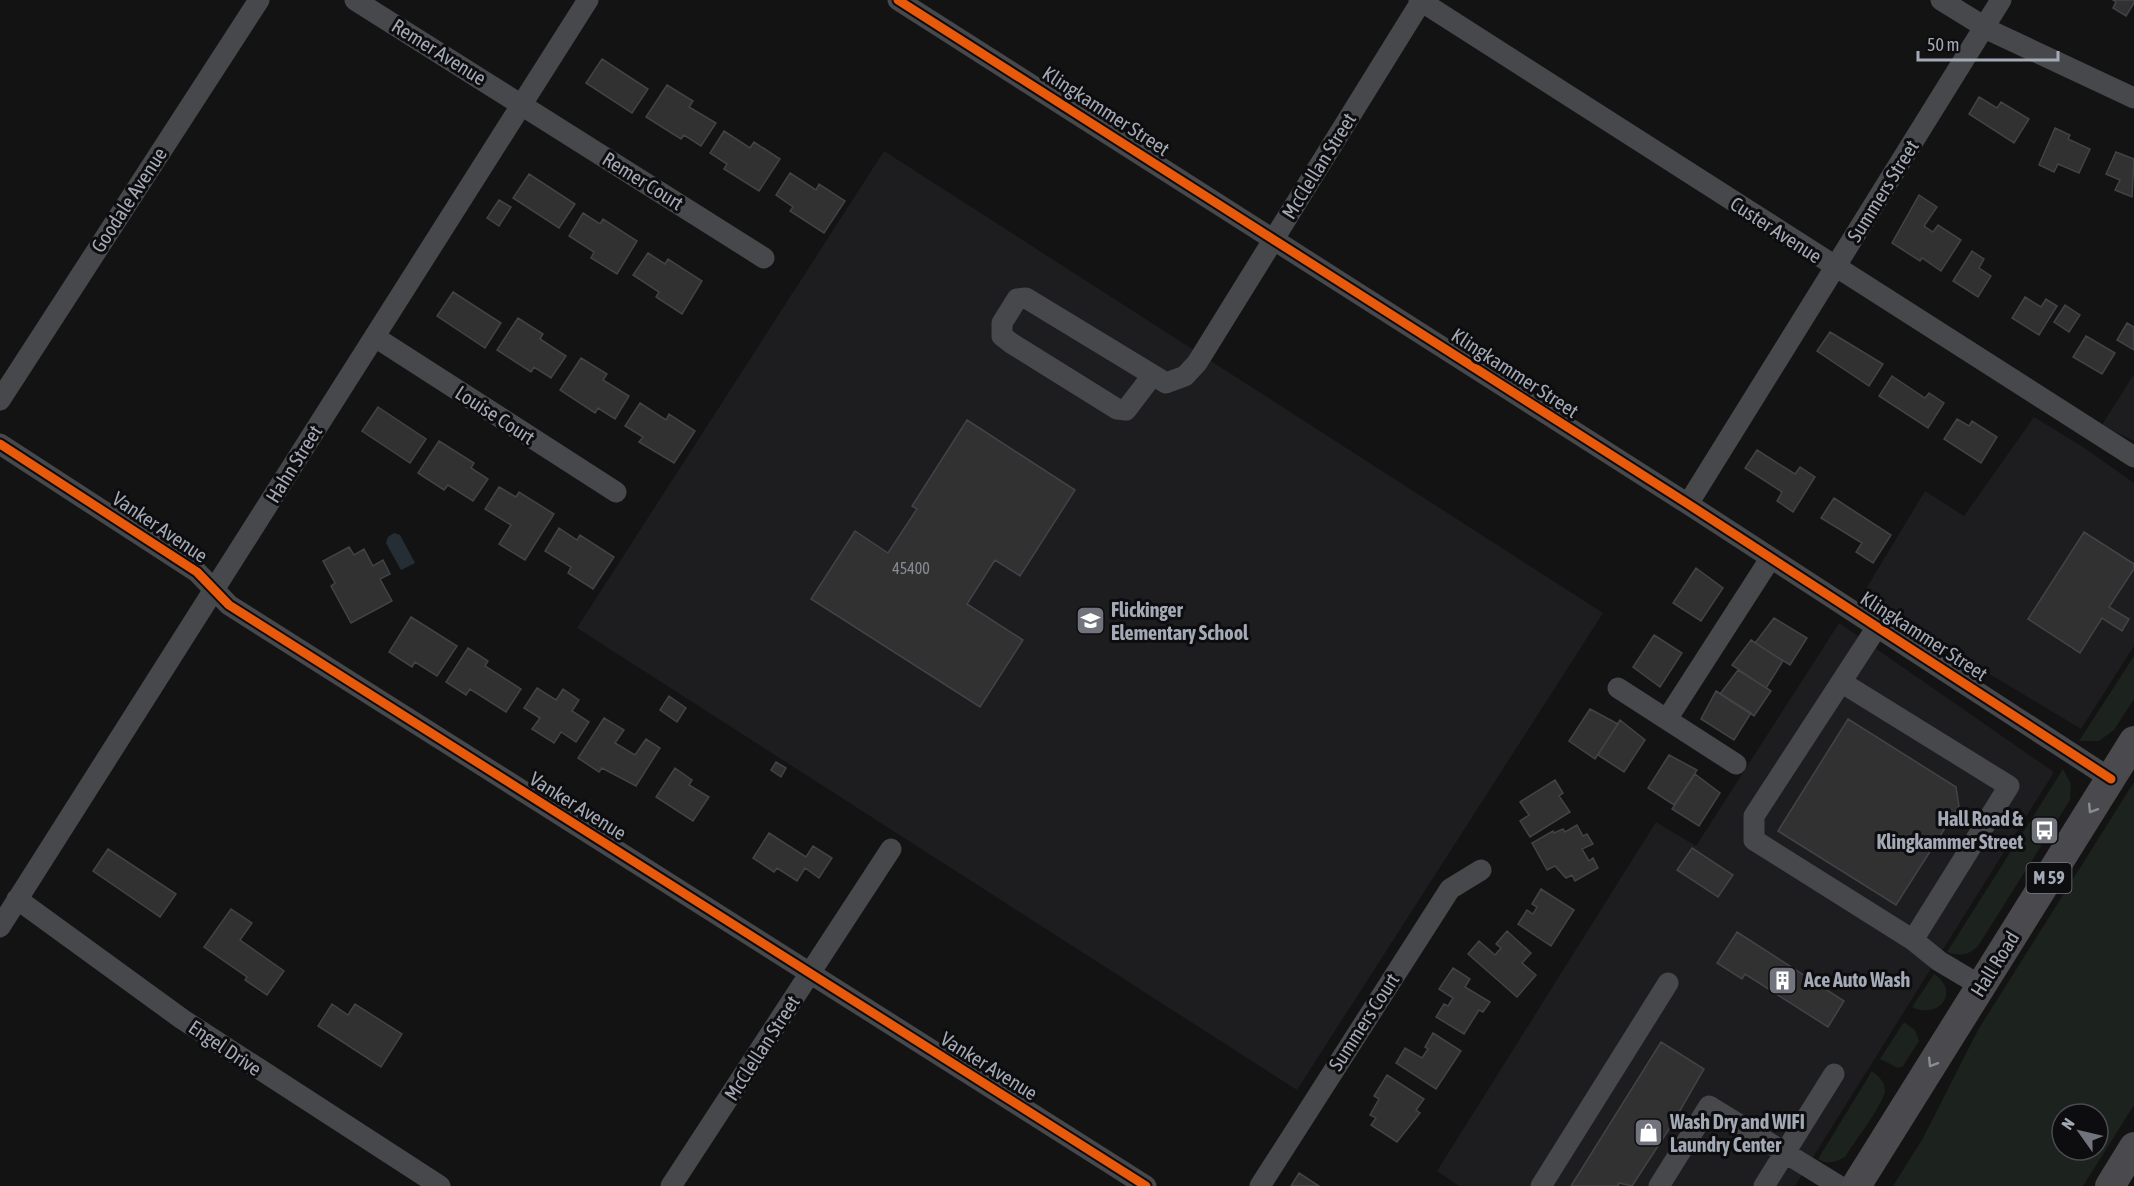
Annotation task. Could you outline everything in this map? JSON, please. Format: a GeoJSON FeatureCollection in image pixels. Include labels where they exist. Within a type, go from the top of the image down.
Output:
{"type":"FeatureCollection","features":[{"type":"Feature","properties":{"kind":"highway","name":"Hall Road"},"geometry":{"type":"LineString","coordinates":[[1856,1186],[2134,741]]}},
{"type":"Feature","properties":{"kind":"highway"},"geometry":{"type":"LineString","coordinates":[[2110,1186],[2134,1147]]}},
{"type":"Feature","properties":{"kind":"street","name":"Goodale Avenue"},"geometry":{"type":"LineString","coordinates":[[0,400],[259,0]]}},
{"type":"Feature","properties":{"kind":"street","name":"Remer Avenue"},"geometry":{"type":"LineString","coordinates":[[355,0],[522,104]]}},
{"type":"Feature","properties":{"kind":"street","name":"Hahn Street"},"geometry":{"type":"LineString","coordinates":[[0,927],[588,0]]}},
{"type":"Feature","properties":{"kind":"street","name":"Klingkammer Street"},"geometry":{"type":"LineString","coordinates":[[898,0],[1688,504],[2111,779]]}},
{"type":"Feature","properties":{"kind":"street","name":"McClellan Street"},"geometry":{"type":"LineString","coordinates":[[1152,376],[1167,383],[1185,376],[1197,363],[1421,0]]}},
{"type":"Feature","properties":{"kind":"street","name":"Custer Avenue"},"geometry":{"type":"LineString","coordinates":[[1421,0],[2134,457]]}},
{"type":"Feature","properties":{"kind":"street"},"geometry":{"type":"LineString","coordinates":[[1941,0],[1984,27],[2134,98]]}},
{"type":"Feature","properties":{"kind":"street","name":"Summers Street"},"geometry":{"type":"LineString","coordinates":[[1688,504],[2001,0]]}},
{"type":"Feature","properties":{"kind":"street","name":"Remer Court"},"geometry":{"type":"LineString","coordinates":[[522,104],[764,258]]}},
{"type":"Feature","properties":{"kind":"street"},"geometry":{"type":"LineString","coordinates":[[1017,298],[1026,298],[1152,376],[1126,410],[1117,409],[1011,343],[1002,336],[1002,323],[1017,298]]}},
{"type":"Feature","properties":{"kind":"street","name":"Louise Court"},"geometry":{"type":"LineString","coordinates":[[375,337],[616,492]]}},
{"type":"Feature","properties":{"kind":"street","name":"Vanker Avenue"},"geometry":{"type":"LineString","coordinates":[[0,444],[197,572],[229,605],[1146,1186]]}},
{"type":"Feature","properties":{"kind":"street"},"geometry":{"type":"LineString","coordinates":[[1667,719],[1770,559]]}},
{"type":"Feature","properties":{"kind":"street"},"geometry":{"type":"LineString","coordinates":[[1877,627],[1754,816],[1754,840],[1913,940],[1939,961],[1981,986]]}},
{"type":"Feature","properties":{"kind":"street"},"geometry":{"type":"LineString","coordinates":[[1841,682],[2009,786],[1913,940]]}},
{"type":"Feature","properties":{"kind":"street"},"geometry":{"type":"LineString","coordinates":[[1618,688],[1736,764]]}},
{"type":"Feature","properties":{"kind":"street","name":"McClellan Street"},"geometry":{"type":"LineString","coordinates":[[671,1186],[891,849]]}},
{"type":"Feature","properties":{"kind":"street","name":"Summers Court"},"geometry":{"type":"LineString","coordinates":[[1260,1186],[1450,889],[1481,870]]}},
{"type":"Feature","properties":{"kind":"street","name":"Engel Drive"},"geometry":{"type":"LineString","coordinates":[[17,899],[182,1019],[440,1186]]}},
{"type":"Feature","properties":{"kind":"street"},"geometry":{"type":"LineString","coordinates":[[1541,1186],[1668,982]]}},
{"type":"Feature","properties":{"kind":"street"},"geometry":{"type":"LineString","coordinates":[[1764,1186],[1834,1074]]}},
{"type":"Feature","properties":{"kind":"street"},"geometry":{"type":"LineString","coordinates":[[1659,1186],[1709,1106],[1839,1186]]}},
{"type":"Feature","properties":{"kind":"shaded area","name":"Flickinger Elementary School"},"geometry":{"type":"Polygon","coordinates":[[[884,151],[1603,613],[1297,1090],[577,628],[884,151]]]}},
{"type":"Feature","properties":{"kind":"shaded area"},"geometry":{"type":"Polygon","coordinates":[[[2134,374],[2134,441],[2102,425],[2134,374]]]}},
{"type":"Feature","properties":{"kind":"shaded area"},"geometry":{"type":"Polygon","coordinates":[[[2034,417],[2083,447],[2134,483],[2134,646],[2081,729],[1861,597],[1925,491],[1964,516],[2034,417]]]}},
{"type":"Feature","properties":{"kind":"shaded area"},"geometry":{"type":"Polygon","coordinates":[[[394,533],[400,535],[415,563],[401,570],[386,543],[388,537],[394,533]]]}},
{"type":"Feature","properties":{"kind":"shaded area"},"geometry":{"type":"Polygon","coordinates":[[[1839,623],[2054,772],[1795,1186],[1459,1186],[1437,1171],[1656,822],[1696,846],[1839,623]]]}},
{"type":"Feature","properties":{"kind":"shaded area"},"geometry":{"type":"Polygon","coordinates":[[[2134,656],[2134,699],[2114,730],[2099,741],[2079,741],[2134,656]]]}},
{"type":"Feature","properties":{"kind":"shaded area"},"geometry":{"type":"Polygon","coordinates":[[[2063,769],[2071,784],[2070,800],[1978,946],[1964,954],[1947,952],[2063,769]]]}},
{"type":"Feature","properties":{"kind":"shaded area"},"geometry":{"type":"Polygon","coordinates":[[[2134,782],[2134,1105],[2110,1143],[2110,1102],[2050,1102],[2050,1162],[2098,1162],[2083,1186],[1893,1186],[1923,1138],[1978,1030],[2134,782]]]}},
{"type":"Feature","properties":{"kind":"shaded area"},"geometry":{"type":"Polygon","coordinates":[[[1934,974],[1942,981],[1946,989],[1943,1002],[1930,1010],[1912,1007],[1934,974]]]}},
{"type":"Feature","properties":{"kind":"shaded area"},"geometry":{"type":"Polygon","coordinates":[[[1904,1022],[1915,1030],[1919,1041],[1903,1066],[1898,1068],[1880,1059],[1904,1022]]]}},
{"type":"Feature","properties":{"kind":"shaded area"},"geometry":{"type":"Polygon","coordinates":[[[1872,1071],[1885,1087],[1883,1097],[1874,1114],[1845,1157],[1832,1162],[1818,1159],[1872,1071]]]}},
{"type":"Feature","properties":{"kind":"building"},"geometry":{"type":"Polygon","coordinates":[[[2113,0],[2134,0],[2134,3],[2126,16],[2113,8],[2116,2],[2113,0]]]}},
{"type":"Feature","properties":{"kind":"building"},"geometry":{"type":"Polygon","coordinates":[[[602,59],[648,89],[632,113],[586,83],[602,59]]]}},
{"type":"Feature","properties":{"kind":"building"},"geometry":{"type":"Polygon","coordinates":[[[667,85],[693,101],[689,107],[716,123],[701,146],[684,135],[681,139],[646,117],[667,85]]]}},
{"type":"Feature","properties":{"kind":"building"},"geometry":{"type":"Polygon","coordinates":[[[1979,97],[1997,108],[2001,102],[2029,119],[2014,143],[1969,114],[1979,97]]]}},
{"type":"Feature","properties":{"kind":"building"},"geometry":{"type":"Polygon","coordinates":[[[2055,128],[2070,135],[2068,139],[2090,149],[2079,173],[2058,164],[2054,172],[2039,165],[2055,128]]]}},
{"type":"Feature","properties":{"kind":"building"},"geometry":{"type":"Polygon","coordinates":[[[724,131],[750,148],[754,142],[780,159],[759,191],[724,169],[727,164],[710,153],[724,131]]]}},
{"type":"Feature","properties":{"kind":"building"},"geometry":{"type":"Polygon","coordinates":[[[2116,152],[2134,159],[2132,197],[2115,190],[2120,180],[2106,174],[2116,152]]]}},
{"type":"Feature","properties":{"kind":"building"},"geometry":{"type":"Polygon","coordinates":[[[790,173],[816,190],[819,184],[845,201],[824,233],[790,211],[793,207],[776,195],[790,173]]]}},
{"type":"Feature","properties":{"kind":"building"},"geometry":{"type":"Polygon","coordinates":[[[529,174],[575,204],[559,228],[513,198],[529,174]]]}},
{"type":"Feature","properties":{"kind":"building"},"geometry":{"type":"Polygon","coordinates":[[[1919,195],[1937,207],[1924,226],[1933,232],[1938,225],[1961,240],[1941,271],[1922,258],[1920,261],[1892,243],[1919,195]]]}},
{"type":"Feature","properties":{"kind":"building"},"geometry":{"type":"Polygon","coordinates":[[[499,200],[511,207],[499,226],[487,218],[499,200]]]}},
{"type":"Feature","properties":{"kind":"building"},"geometry":{"type":"Polygon","coordinates":[[[583,213],[600,224],[603,219],[637,241],[617,274],[591,258],[594,252],[569,236],[583,213]]]}},
{"type":"Feature","properties":{"kind":"building"},"geometry":{"type":"Polygon","coordinates":[[[1972,251],[1984,259],[1979,268],[1991,276],[1978,297],[1953,281],[1972,251]]]}},
{"type":"Feature","properties":{"kind":"building"},"geometry":{"type":"Polygon","coordinates":[[[648,253],[665,264],[668,259],[702,281],[682,314],[656,297],[659,292],[633,275],[648,253]]]}},
{"type":"Feature","properties":{"kind":"building"},"geometry":{"type":"Polygon","coordinates":[[[453,292],[501,323],[485,348],[437,316],[453,292]]]}},
{"type":"Feature","properties":{"kind":"building"},"geometry":{"type":"Polygon","coordinates":[[[2025,297],[2041,307],[2046,299],[2057,306],[2039,335],[2012,318],[2025,297]]]}},
{"type":"Feature","properties":{"kind":"building"},"geometry":{"type":"Polygon","coordinates":[[[2065,305],[2080,315],[2069,332],[2054,322],[2065,305]]]}},
{"type":"Feature","properties":{"kind":"building"},"geometry":{"type":"Polygon","coordinates":[[[518,318],[543,334],[540,339],[566,356],[551,378],[534,367],[531,372],[497,350],[518,318]]]}},
{"type":"Feature","properties":{"kind":"building"},"geometry":{"type":"Polygon","coordinates":[[[2127,323],[2134,327],[2134,350],[2117,340],[2127,323]]]}},
{"type":"Feature","properties":{"kind":"building"},"geometry":{"type":"Polygon","coordinates":[[[1830,332],[1883,364],[1869,386],[1817,351],[1830,332]]]}},
{"type":"Feature","properties":{"kind":"building"},"geometry":{"type":"Polygon","coordinates":[[[2086,336],[2115,353],[2102,374],[2073,357],[2086,336]]]}},
{"type":"Feature","properties":{"kind":"building"},"geometry":{"type":"Polygon","coordinates":[[[581,358],[607,374],[603,380],[629,396],[615,419],[598,408],[595,413],[560,390],[581,358]]]}},
{"type":"Feature","properties":{"kind":"building"},"geometry":{"type":"Polygon","coordinates":[[[1892,376],[1925,398],[1929,393],[1944,403],[1928,428],[1879,396],[1892,376]]]}},
{"type":"Feature","properties":{"kind":"building"},"geometry":{"type":"Polygon","coordinates":[[[640,403],[666,420],[669,414],[695,431],[674,463],[639,442],[643,437],[625,426],[640,403]]]}},
{"type":"Feature","properties":{"kind":"building"},"geometry":{"type":"Polygon","coordinates":[[[378,407],[426,439],[410,463],[362,431],[378,407]]]}},
{"type":"Feature","properties":{"kind":"building"},"geometry":{"type":"Polygon","coordinates":[[[1957,419],[1969,426],[1972,421],[1997,437],[1981,463],[1944,439],[1957,419]]]}},
{"type":"Feature","properties":{"kind":"building"},"geometry":{"type":"Polygon","coordinates":[[[967,420],[1075,490],[1020,576],[995,560],[967,604],[1023,640],[980,707],[811,599],[855,531],[888,553],[917,509],[912,506],[967,420]]]}},
{"type":"Feature","properties":{"kind":"building"},"geometry":{"type":"Polygon","coordinates":[[[439,441],[474,463],[471,468],[488,479],[473,501],[448,485],[444,490],[418,473],[439,441]]]}},
{"type":"Feature","properties":{"kind":"building"},"geometry":{"type":"Polygon","coordinates":[[[1757,450],[1795,474],[1800,467],[1815,477],[1793,512],[1777,501],[1782,492],[1745,468],[1757,450]]]}},
{"type":"Feature","properties":{"kind":"building"},"geometry":{"type":"Polygon","coordinates":[[[499,487],[516,497],[519,492],[554,514],[525,560],[499,544],[511,525],[485,509],[499,487]]]}},
{"type":"Feature","properties":{"kind":"building"},"geometry":{"type":"Polygon","coordinates":[[[1834,498],[1891,535],[1873,563],[1856,552],[1862,543],[1821,518],[1834,498]]]}},
{"type":"Feature","properties":{"kind":"building"},"geometry":{"type":"Polygon","coordinates":[[[559,528],[577,540],[580,535],[614,557],[593,589],[568,573],[571,567],[545,551],[559,528]]]}},
{"type":"Feature","properties":{"kind":"building"},"geometry":{"type":"Polygon","coordinates":[[[2084,532],[2134,564],[2134,569],[2109,607],[2129,619],[2122,631],[2102,618],[2080,653],[2028,619],[2084,532]]]}},
{"type":"Feature","properties":{"kind":"building"},"geometry":{"type":"Polygon","coordinates":[[[349,547],[354,555],[364,549],[373,566],[383,560],[390,574],[380,579],[392,601],[351,623],[331,586],[335,583],[323,561],[349,547]]]}},
{"type":"Feature","properties":{"kind":"building"},"geometry":{"type":"Polygon","coordinates":[[[1696,568],[1723,588],[1701,621],[1673,603],[1696,568]]]}},
{"type":"Feature","properties":{"kind":"building"},"geometry":{"type":"Polygon","coordinates":[[[411,617],[457,646],[437,676],[415,662],[412,667],[389,652],[411,617]]]}},
{"type":"Feature","properties":{"kind":"building"},"geometry":{"type":"Polygon","coordinates":[[[1774,618],[1807,638],[1790,665],[1755,643],[1774,618]]]}},
{"type":"Feature","properties":{"kind":"building"},"geometry":{"type":"Polygon","coordinates":[[[1654,635],[1682,653],[1660,687],[1633,667],[1654,635]]]}},
{"type":"Feature","properties":{"kind":"building"},"geometry":{"type":"Polygon","coordinates":[[[1751,640],[1783,661],[1766,688],[1732,665],[1751,640]]]}},
{"type":"Feature","properties":{"kind":"building"},"geometry":{"type":"Polygon","coordinates":[[[468,648],[488,661],[485,666],[521,689],[506,712],[470,689],[466,695],[446,682],[468,648]]]}},
{"type":"Feature","properties":{"kind":"building"},"geometry":{"type":"Polygon","coordinates":[[[1738,670],[1771,691],[1754,716],[1720,694],[1738,670]]]}},
{"type":"Feature","properties":{"kind":"building"},"geometry":{"type":"Polygon","coordinates":[[[537,688],[556,700],[563,689],[579,700],[572,711],[589,722],[576,742],[561,732],[554,743],[532,729],[540,718],[524,708],[537,688]]]}},
{"type":"Feature","properties":{"kind":"building"},"geometry":{"type":"Polygon","coordinates":[[[1716,691],[1751,713],[1734,740],[1701,719],[1716,691]]]}},
{"type":"Feature","properties":{"kind":"building"},"geometry":{"type":"Polygon","coordinates":[[[669,696],[686,708],[677,722],[660,710],[669,696]]]}},
{"type":"Feature","properties":{"kind":"building"},"geometry":{"type":"Polygon","coordinates":[[[1590,709],[1618,724],[1595,759],[1569,741],[1590,709]]]}},
{"type":"Feature","properties":{"kind":"building"},"geometry":{"type":"Polygon","coordinates":[[[604,718],[624,730],[615,743],[635,755],[646,739],[660,748],[636,786],[602,768],[599,772],[578,758],[604,718]]]}},
{"type":"Feature","properties":{"kind":"building"},"geometry":{"type":"Polygon","coordinates":[[[1848,719],[1956,787],[1959,806],[1896,905],[1778,831],[1848,719]]]}},
{"type":"Feature","properties":{"kind":"building"},"geometry":{"type":"Polygon","coordinates":[[[1620,720],[1645,740],[1624,772],[1598,755],[1620,720]]]}},
{"type":"Feature","properties":{"kind":"building"},"geometry":{"type":"Polygon","coordinates":[[[1669,755],[1697,770],[1674,805],[1648,788],[1669,755]]]}},
{"type":"Feature","properties":{"kind":"building"},"geometry":{"type":"Polygon","coordinates":[[[776,762],[786,768],[781,777],[771,770],[776,762]]]}},
{"type":"Feature","properties":{"kind":"building"},"geometry":{"type":"Polygon","coordinates":[[[675,768],[692,780],[689,785],[709,797],[693,821],[656,797],[675,768]]]}},
{"type":"Feature","properties":{"kind":"building"},"geometry":{"type":"Polygon","coordinates":[[[1695,774],[1720,793],[1699,826],[1672,809],[1695,774]]]}},
{"type":"Feature","properties":{"kind":"building"},"geometry":{"type":"Polygon","coordinates":[[[1555,780],[1563,793],[1559,796],[1570,812],[1530,837],[1520,821],[1529,815],[1520,802],[1555,780]]]}},
{"type":"Feature","properties":{"kind":"building"},"geometry":{"type":"Polygon","coordinates":[[[1577,825],[1583,836],[1587,834],[1593,844],[1582,849],[1589,861],[1593,858],[1598,868],[1575,881],[1572,875],[1566,878],[1555,866],[1547,870],[1532,843],[1553,831],[1554,833],[1563,829],[1565,832],[1577,825]]]}},
{"type":"Feature","properties":{"kind":"building"},"geometry":{"type":"Polygon","coordinates":[[[769,833],[806,857],[813,846],[832,858],[819,878],[805,868],[797,881],[777,868],[774,872],[753,858],[769,833]]]}},
{"type":"Feature","properties":{"kind":"building"},"geometry":{"type":"Polygon","coordinates":[[[1692,848],[1733,875],[1718,897],[1677,870],[1692,848]]]}},
{"type":"Feature","properties":{"kind":"building"},"geometry":{"type":"Polygon","coordinates":[[[108,849],[176,894],[160,917],[93,871],[108,849]]]}},
{"type":"Feature","properties":{"kind":"building"},"geometry":{"type":"Polygon","coordinates":[[[1541,889],[1574,910],[1551,946],[1518,924],[1527,910],[1533,914],[1537,907],[1532,904],[1541,889]]]}},
{"type":"Feature","properties":{"kind":"building"},"geometry":{"type":"Polygon","coordinates":[[[231,909],[252,923],[240,940],[284,971],[267,995],[245,980],[247,977],[204,947],[231,909]]]}},
{"type":"Feature","properties":{"kind":"building"},"geometry":{"type":"Polygon","coordinates":[[[1507,931],[1531,953],[1522,963],[1536,975],[1517,997],[1468,954],[1479,941],[1495,955],[1501,948],[1496,944],[1507,931]]]}},
{"type":"Feature","properties":{"kind":"building","name":"Ace Auto Wash"},"geometry":{"type":"Polygon","coordinates":[[[1737,932],[1844,1001],[1828,1027],[1745,974],[1742,979],[1717,963],[1737,932]]]}},
{"type":"Feature","properties":{"kind":"building"},"geometry":{"type":"Polygon","coordinates":[[[1453,968],[1470,979],[1465,987],[1490,1002],[1483,1012],[1479,1010],[1464,1034],[1436,1017],[1444,1004],[1448,1006],[1453,998],[1439,989],[1453,968]]]}},
{"type":"Feature","properties":{"kind":"building"},"geometry":{"type":"Polygon","coordinates":[[[332,1004],[348,1015],[355,1004],[402,1034],[381,1067],[318,1026],[332,1004]]]}},
{"type":"Feature","properties":{"kind":"building"},"geometry":{"type":"Polygon","coordinates":[[[1433,1033],[1461,1051],[1436,1089],[1396,1063],[1405,1048],[1422,1058],[1428,1049],[1425,1047],[1433,1033]]]}},
{"type":"Feature","properties":{"kind":"building"},"geometry":{"type":"Polygon","coordinates":[[[1661,1042],[1704,1069],[1671,1126],[1632,1186],[1619,1183],[1618,1186],[1571,1186],[1661,1042]]]}},
{"type":"Feature","properties":{"kind":"building"},"geometry":{"type":"Polygon","coordinates":[[[1387,1075],[1424,1099],[1416,1110],[1420,1113],[1397,1142],[1371,1125],[1376,1118],[1370,1115],[1379,1099],[1374,1096],[1387,1075]]]}},
{"type":"Feature","properties":{"kind":"building"},"geometry":{"type":"Polygon","coordinates":[[[1299,1173],[1319,1186],[1291,1186],[1299,1173]]]}},
{"type":"Feature","properties":{"kind":"cycle path"},"geometry":{"type":"LineString","coordinates":[[898,0],[1688,504],[2111,779]]}},
{"type":"Feature","properties":{"kind":"cycle path"},"geometry":{"type":"LineString","coordinates":[[0,444],[197,572],[229,605],[1146,1186]]}},
{"type":"Feature","properties":{"kind":"place","name":"Flickinger Elementary School"},"geometry":{"type":"Point","coordinates":[1090,621]}},
{"type":"Feature","properties":{"kind":"place","name":"Hall Road & Klingkammer Street"},"geometry":{"type":"Point","coordinates":[2044,830]}},
{"type":"Feature","properties":{"kind":"place","name":"Ace Auto Wash"},"geometry":{"type":"Point","coordinates":[1783,980]}},
{"type":"Feature","properties":{"kind":"place","name":"Wash Dry and WIFI Laundry Center"},"geometry":{"type":"Point","coordinates":[1649,1133]}}]}
